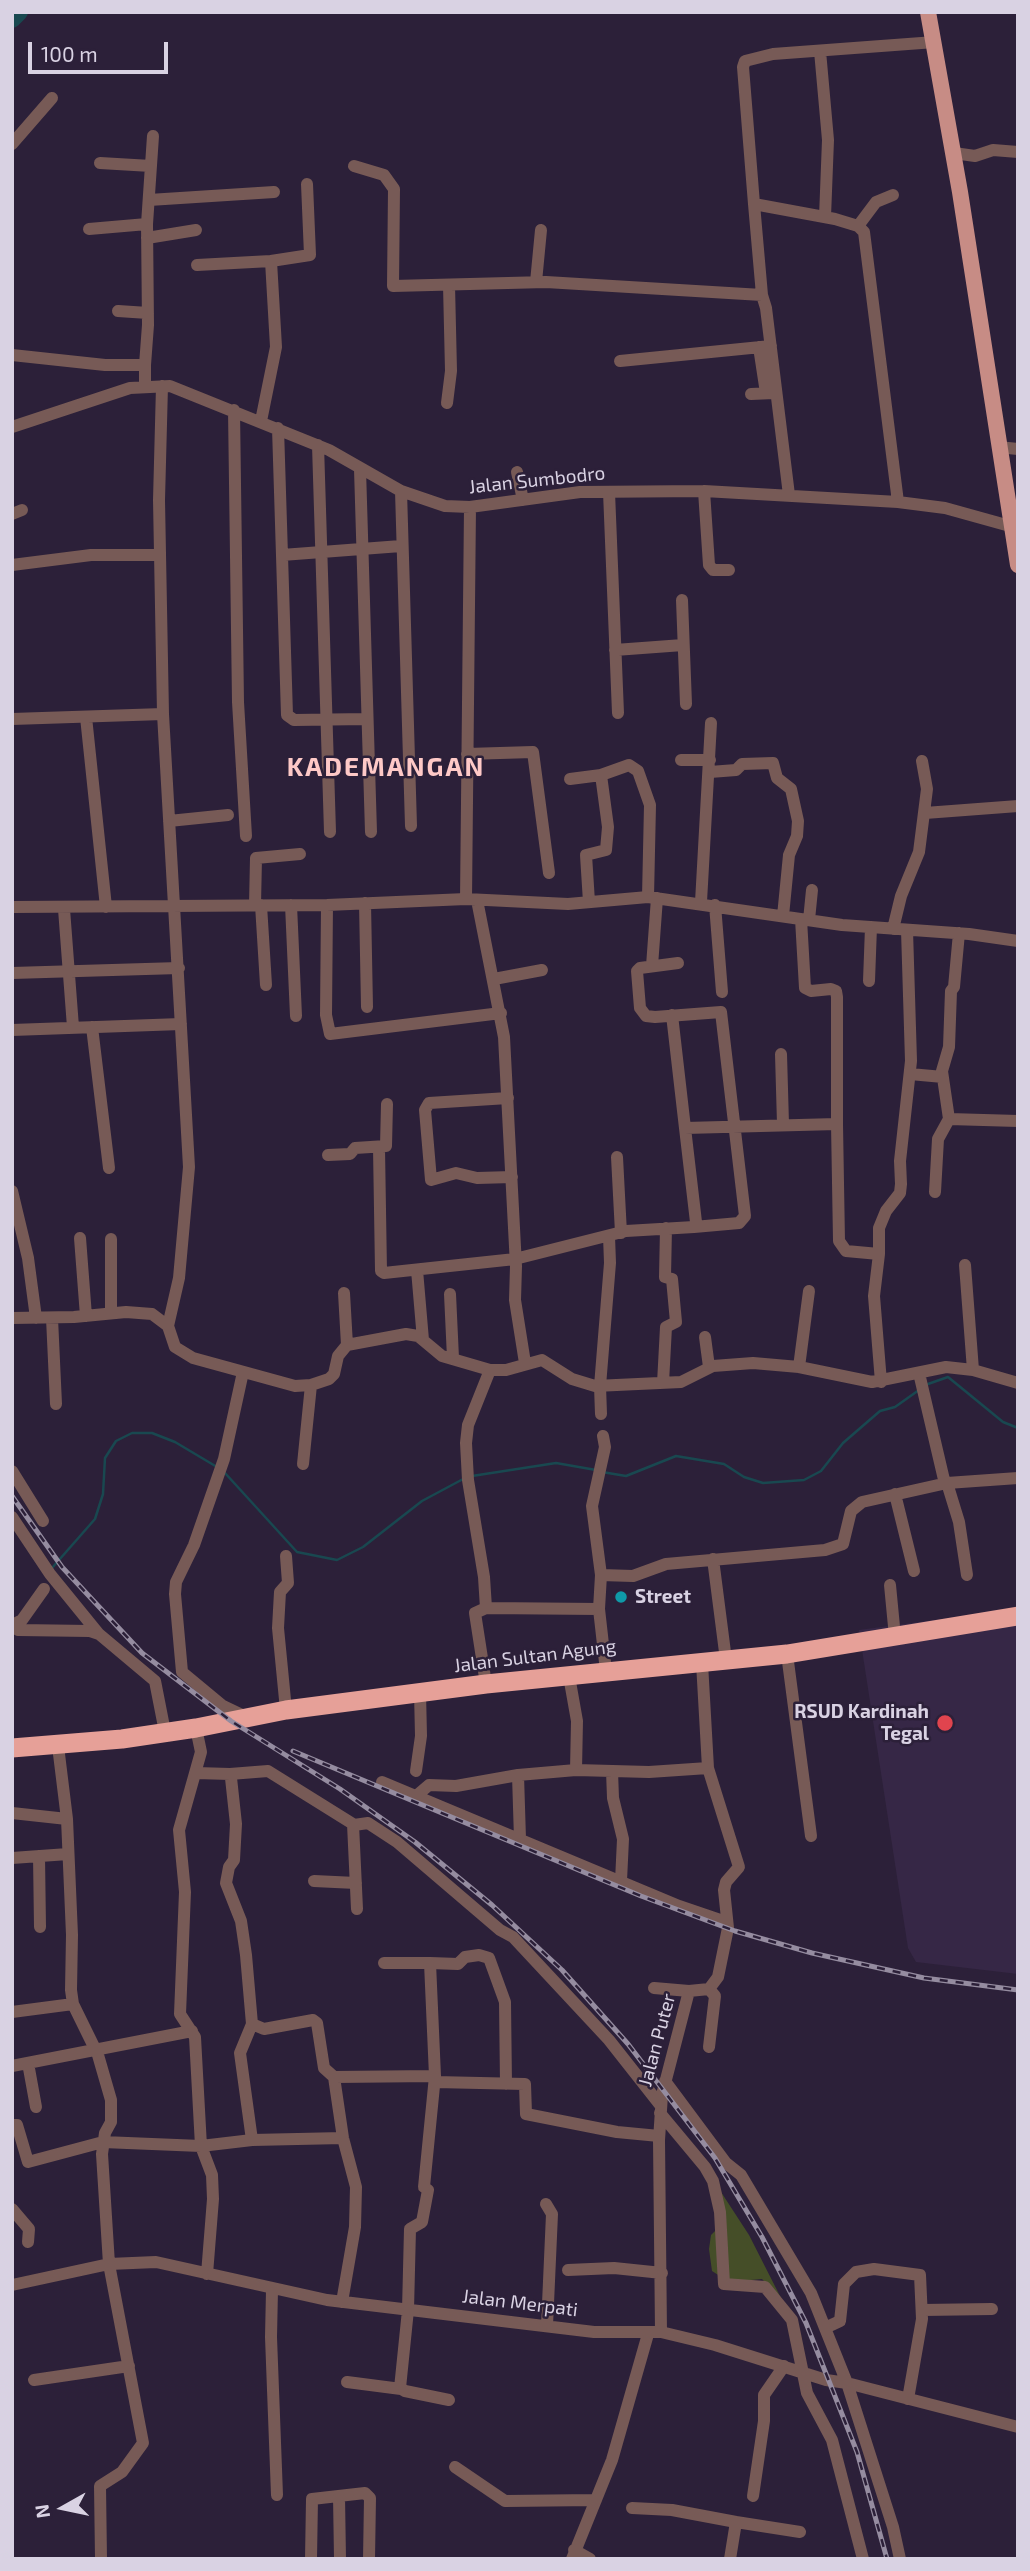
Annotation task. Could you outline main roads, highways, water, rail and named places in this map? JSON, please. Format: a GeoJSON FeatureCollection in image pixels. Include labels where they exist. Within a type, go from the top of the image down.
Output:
{"type":"FeatureCollection","features":[{"type":"Feature","properties":{"kind":"highway","name":"Jalan Sultan Agung"},"geometry":{"type":"LineString","coordinates":[[12,1748],[58,1746],[196,1728],[286,1710],[420,1692],[787,1654],[1018,1616]]}},
{"type":"Feature","properties":{"kind":"main road"},"geometry":{"type":"LineString","coordinates":[[928,12],[954,153],[1018,565]]}},
{"type":"Feature","properties":{"kind":"waterway"},"geometry":{"type":"LineString","coordinates":[[12,19],[19,12]]}},
{"type":"Feature","properties":{"kind":"waterway"},"geometry":{"type":"LineString","coordinates":[[928,1384],[948,1377],[1003,1422],[1018,1428]]}},
{"type":"Feature","properties":{"kind":"waterway"},"geometry":{"type":"LineString","coordinates":[[602,1472],[626,1476],[676,1456],[724,1464],[744,1477],[763,1483],[804,1480],[821,1471],[843,1443],[880,1411],[895,1407],[919,1390]]}},
{"type":"Feature","properties":{"kind":"waterway"},"geometry":{"type":"LineString","coordinates":[[52,1568],[95,1519],[103,1494],[105,1458],[116,1441],[132,1433],[152,1433],[175,1442],[217,1467]]}},
{"type":"Feature","properties":{"kind":"waterway"},"geometry":{"type":"LineString","coordinates":[[472,1476],[556,1463],[596,1470]]}},
{"type":"Feature","properties":{"kind":"waterway"},"geometry":{"type":"LineString","coordinates":[[225,1473],[297,1552],[337,1560],[363,1547],[422,1501],[465,1478]]}},
{"type":"Feature","properties":{"kind":"railway"},"geometry":{"type":"LineString","coordinates":[[12,1496],[62,1567],[142,1653],[231,1721],[340,1789],[415,1842],[492,1905],[562,1970],[628,2044],[715,2158],[762,2237],[806,2323],[857,2452],[887,2559]]}},
{"type":"Feature","properties":{"kind":"railway"},"geometry":{"type":"LineString","coordinates":[[293,1751],[641,1896],[735,1931],[812,1953],[924,1978],[1018,1990]]}},
{"type":"Feature","properties":{"kind":"place","name":"Street"},"geometry":{"type":"Point","coordinates":[621,1597]}},
{"type":"Feature","properties":{"kind":"place","name":"RSUD Kardinah Tegal"},"geometry":{"type":"Point","coordinates":[945,1723]}},
{"type":"Feature","properties":{"kind":"district","name":"KADEMANGAN"},"geometry":{"type":"Point","coordinates":[386,767]}}]}
